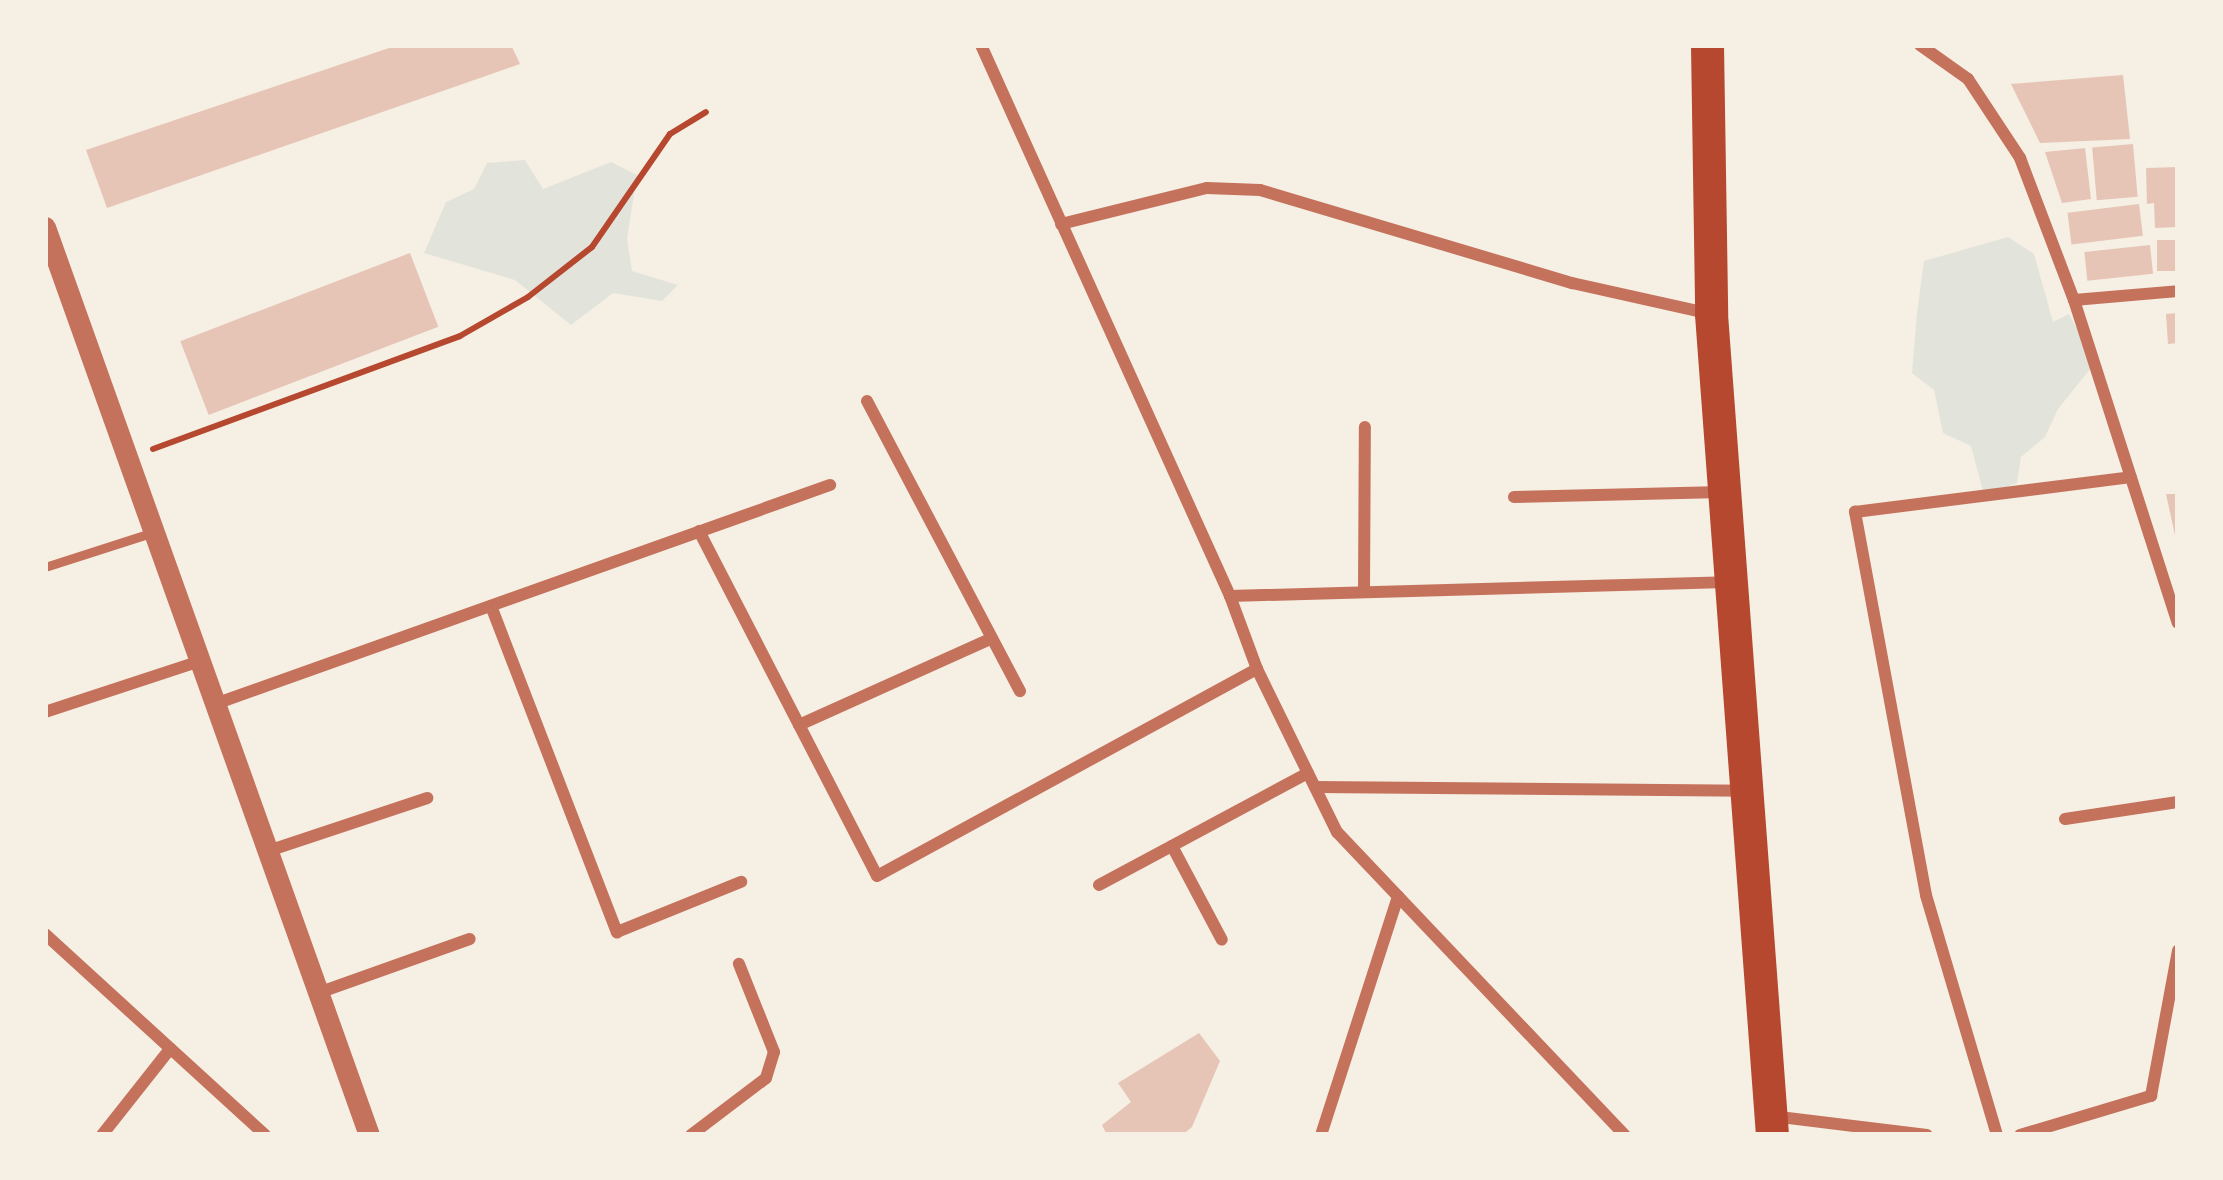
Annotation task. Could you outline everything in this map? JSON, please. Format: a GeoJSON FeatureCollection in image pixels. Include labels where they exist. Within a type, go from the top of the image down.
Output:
{"type":"FeatureCollection","features":[{"type":"Feature","properties":{"kind":"highway"},"geometry":{"type":"LineString","coordinates":[[1707,45],[1711,314],[1772,1125]]}},
{"type":"Feature","properties":{"kind":"street"},"geometry":{"type":"LineString","coordinates":[[981,45],[1230,596],[1258,669],[1337,832],[1625,1135]]}},
{"type":"Feature","properties":{"kind":"street"},"geometry":{"type":"LineString","coordinates":[[1920,45],[1968,79],[1994,111],[2020,158],[2074,300],[2178,623]]}},
{"type":"Feature","properties":{"kind":"street"},"geometry":{"type":"LineString","coordinates":[[1061,224],[1207,188],[1261,190],[1572,283],[1711,314]]}},
{"type":"Feature","properties":{"kind":"street"},"geometry":{"type":"LineString","coordinates":[[45,227],[369,1135]]}},
{"type":"Feature","properties":{"kind":"street"},"geometry":{"type":"LineString","coordinates":[[2074,300],[2178,291]]}},
{"type":"Feature","properties":{"kind":"street"},"geometry":{"type":"LineString","coordinates":[[867,400],[1020,691]]}},
{"type":"Feature","properties":{"kind":"street"},"geometry":{"type":"LineString","coordinates":[[1364,428],[1364,592]]}},
{"type":"Feature","properties":{"kind":"street"},"geometry":{"type":"LineString","coordinates":[[1997,1135],[1926,896],[1855,512],[2131,477]]}},
{"type":"Feature","properties":{"kind":"street"},"geometry":{"type":"LineString","coordinates":[[215,704],[830,485]]}},
{"type":"Feature","properties":{"kind":"street"},"geometry":{"type":"LineString","coordinates":[[1514,497],[1724,492]]}},
{"type":"Feature","properties":{"kind":"street"},"geometry":{"type":"LineString","coordinates":[[699,531],[878,876],[1258,669]]}},
{"type":"Feature","properties":{"kind":"street"},"geometry":{"type":"LineString","coordinates":[[1230,596],[1731,582]]}},
{"type":"Feature","properties":{"kind":"street"},"geometry":{"type":"LineString","coordinates":[[491,606],[617,932],[741,882]]}},
{"type":"Feature","properties":{"kind":"street"},"geometry":{"type":"LineString","coordinates":[[799,725],[990,639]]}},
{"type":"Feature","properties":{"kind":"street"},"geometry":{"type":"LineString","coordinates":[[45,712],[200,661]]}},
{"type":"Feature","properties":{"kind":"street"},"geometry":{"type":"LineString","coordinates":[[1099,885],[1308,773]]}},
{"type":"Feature","properties":{"kind":"street"},"geometry":{"type":"LineString","coordinates":[[1315,787],[1746,791]]}},
{"type":"Feature","properties":{"kind":"street"},"geometry":{"type":"LineString","coordinates":[[268,851],[427,798]]}},
{"type":"Feature","properties":{"kind":"street"},"geometry":{"type":"LineString","coordinates":[[2065,819],[2178,802]]}},
{"type":"Feature","properties":{"kind":"street"},"geometry":{"type":"LineString","coordinates":[[1172,846],[1222,940]]}},
{"type":"Feature","properties":{"kind":"street"},"geometry":{"type":"LineString","coordinates":[[1322,1135],[1398,896]]}},
{"type":"Feature","properties":{"kind":"street"},"geometry":{"type":"LineString","coordinates":[[45,934],[265,1135]]}},
{"type":"Feature","properties":{"kind":"street"},"geometry":{"type":"LineString","coordinates":[[318,993],[470,939]]}},
{"type":"Feature","properties":{"kind":"street"},"geometry":{"type":"LineString","coordinates":[[2020,1135],[2151,1096],[2178,950]]}},
{"type":"Feature","properties":{"kind":"street"},"geometry":{"type":"LineString","coordinates":[[691,1135],[766,1078],[774,1052],[739,964]]}},
{"type":"Feature","properties":{"kind":"street"},"geometry":{"type":"LineString","coordinates":[[102,1135],[170,1048]]}},
{"type":"Feature","properties":{"kind":"street"},"geometry":{"type":"LineString","coordinates":[[1772,1125],[1928,1135]]}},
{"type":"Feature","properties":{"kind":"lane"},"geometry":{"type":"LineString","coordinates":[[45,567],[154,532]]}},
{"type":"Feature","properties":{"kind":"path"},"geometry":{"type":"LineString","coordinates":[[128,459],[460,336],[528,297],[592,247],[670,134],[706,112]]}},
{"type":"Feature","properties":{"kind":"shaded area"},"geometry":{"type":"Polygon","coordinates":[[[525,160],[543,189],[611,162],[637,175],[627,239],[632,271],[678,285],[662,301],[613,293],[571,325],[515,280],[424,253],[446,202],[474,189],[487,163],[525,160]]]}},
{"type":"Feature","properties":{"kind":"shaded area"},"geometry":{"type":"Polygon","coordinates":[[[2008,237],[2034,254],[2053,322],[2069,314],[2095,363],[2058,409],[2045,437],[2021,457],[2017,483],[1984,495],[1971,446],[1943,433],[1934,390],[1912,373],[1917,313],[1924,261],[2008,237]]]}},
{"type":"Feature","properties":{"kind":"building"},"geometry":{"type":"Polygon","coordinates":[[[398,45],[511,45],[520,64],[107,208],[86,150],[398,45]]]}},
{"type":"Feature","properties":{"kind":"building"},"geometry":{"type":"Polygon","coordinates":[[[2123,75],[2130,139],[2040,143],[2011,84],[2123,75]]]}},
{"type":"Feature","properties":{"kind":"building"},"geometry":{"type":"Polygon","coordinates":[[[2133,144],[2138,197],[2097,200],[2092,148],[2133,144]]]}},
{"type":"Feature","properties":{"kind":"building"},"geometry":{"type":"Polygon","coordinates":[[[2085,148],[2091,199],[2062,203],[2045,152],[2085,148]]]}},
{"type":"Feature","properties":{"kind":"building"},"geometry":{"type":"Polygon","coordinates":[[[2178,167],[2178,227],[2155,228],[2154,203],[2147,204],[2146,168],[2178,167]]]}},
{"type":"Feature","properties":{"kind":"building"},"geometry":{"type":"Polygon","coordinates":[[[2139,204],[2143,236],[2071,245],[2068,213],[2139,204]]]}},
{"type":"Feature","properties":{"kind":"building"},"geometry":{"type":"Polygon","coordinates":[[[2157,240],[2178,240],[2178,271],[2157,271],[2157,240]]]}},
{"type":"Feature","properties":{"kind":"building"},"geometry":{"type":"Polygon","coordinates":[[[2150,245],[2153,274],[2087,281],[2084,252],[2150,245]]]}},
{"type":"Feature","properties":{"kind":"building"},"geometry":{"type":"Polygon","coordinates":[[[410,253],[438,327],[209,415],[180,341],[410,253]]]}},
{"type":"Feature","properties":{"kind":"building"},"geometry":{"type":"Polygon","coordinates":[[[2178,313],[2178,343],[2168,344],[2166,314],[2178,313]]]}},
{"type":"Feature","properties":{"kind":"building"},"geometry":{"type":"Polygon","coordinates":[[[2166,494],[2178,494],[2178,540],[2176,540],[2166,494]]]}},
{"type":"Feature","properties":{"kind":"building"},"geometry":{"type":"Polygon","coordinates":[[[1199,1033],[1220,1061],[1192,1127],[1182,1135],[1107,1135],[1102,1125],[1131,1102],[1118,1083],[1199,1033]]]}}]}
